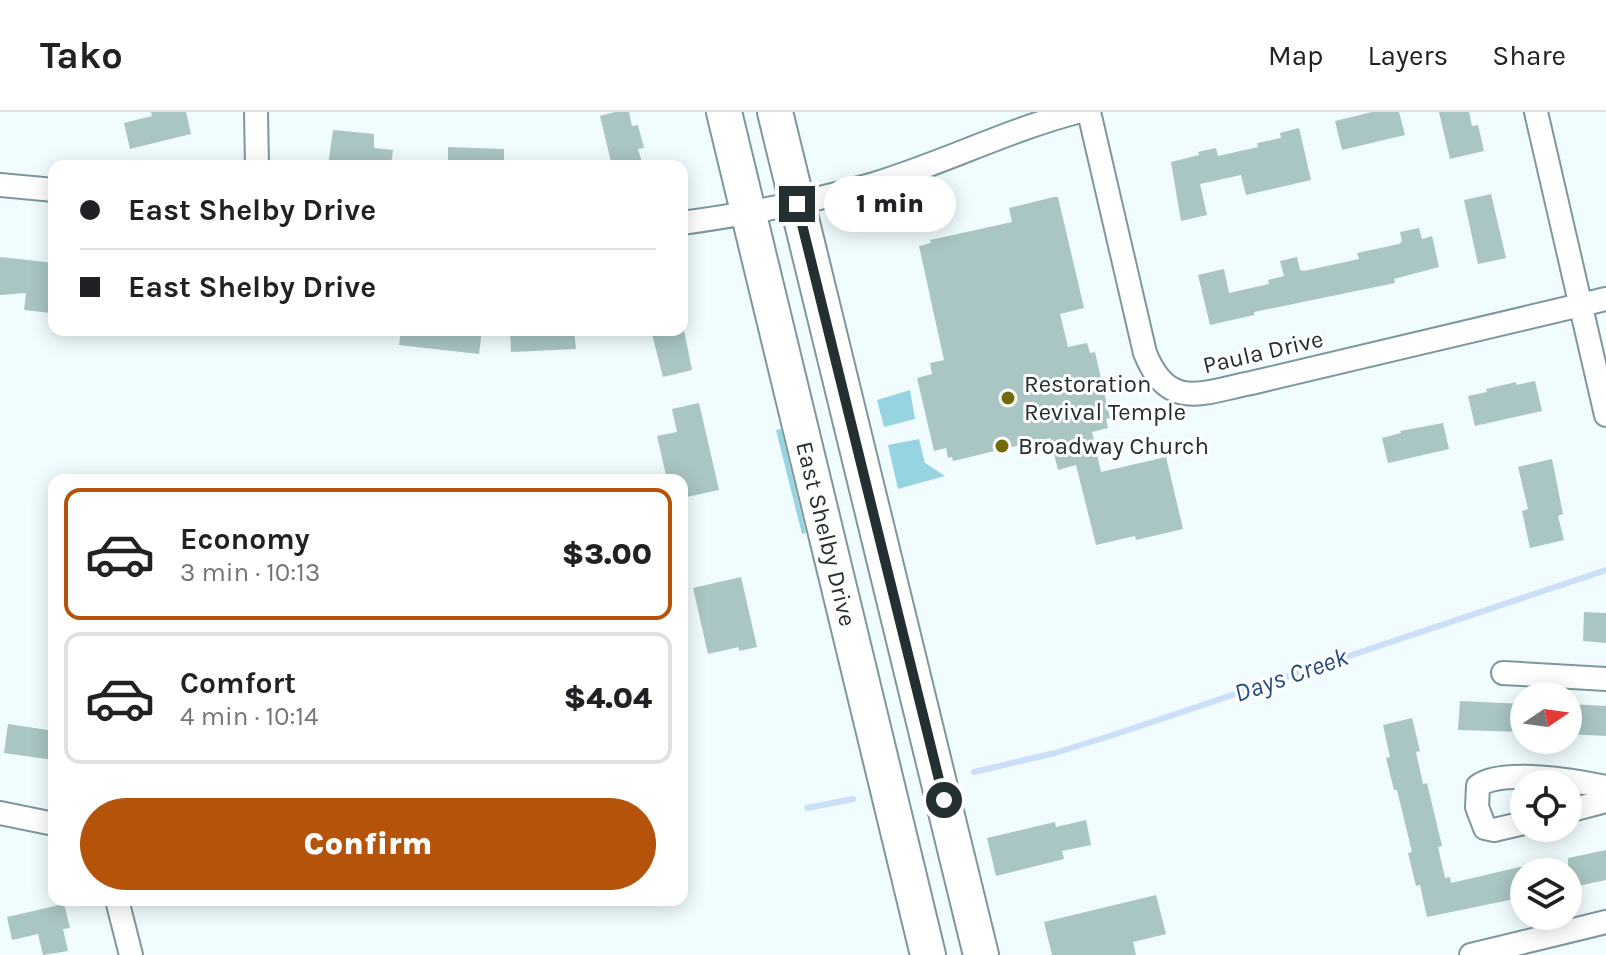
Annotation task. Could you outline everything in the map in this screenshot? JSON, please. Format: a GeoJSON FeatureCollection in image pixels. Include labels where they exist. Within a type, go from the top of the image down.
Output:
{"type":"FeatureCollection","features":[{"type":"Feature","properties":{"kind":"main road","name":"East Shelby Drive"},"geometry":{"type":"LineString","coordinates":[[724,112],[928,955]]}},
{"type":"Feature","properties":{"kind":"main road"},"geometry":{"type":"LineString","coordinates":[[775,112],[981,955]]}},
{"type":"Feature","properties":{"kind":"street"},"geometry":{"type":"LineString","coordinates":[[256,112],[257,160]]}},
{"type":"Feature","properties":{"kind":"street"},"geometry":{"type":"LineString","coordinates":[[688,222],[797,204],[890,179],[1039,123],[1077,112]]}},
{"type":"Feature","properties":{"kind":"street","name":"Paula Drive"},"geometry":{"type":"LineString","coordinates":[[1089,112],[1145,353],[1161,383],[1180,393],[1201,393],[1251,383],[1606,299]]}},
{"type":"Feature","properties":{"kind":"street"},"geometry":{"type":"LineString","coordinates":[[1536,112],[1606,415]]}},
{"type":"Feature","properties":{"kind":"street"},"geometry":{"type":"LineString","coordinates":[[0,185],[48,189]]}},
{"type":"Feature","properties":{"kind":"street"},"geometry":{"type":"LineString","coordinates":[[1503,673],[1606,679]]}},
{"type":"Feature","properties":{"kind":"street"},"geometry":{"type":"LineString","coordinates":[[1510,777],[1489,780],[1478,786],[1477,807],[1485,828],[1500,830],[1510,827]]}},
{"type":"Feature","properties":{"kind":"street"},"geometry":{"type":"LineString","coordinates":[[1582,785],[1606,787]]}},
{"type":"Feature","properties":{"kind":"street"},"geometry":{"type":"LineString","coordinates":[[1582,807],[1606,801]]}},
{"type":"Feature","properties":{"kind":"street"},"geometry":{"type":"LineString","coordinates":[[0,813],[48,823]]}},
{"type":"Feature","properties":{"kind":"street"},"geometry":{"type":"LineString","coordinates":[[119,906],[131,955]]}},
{"type":"Feature","properties":{"kind":"street"},"geometry":{"type":"LineString","coordinates":[[1471,955],[1606,922]]}},
{"type":"Feature","properties":{"kind":"shaded area"},"geometry":{"type":"Polygon","coordinates":[[[910,390],[915,419],[884,427],[877,400],[910,390]]]}},
{"type":"Feature","properties":{"kind":"shaded area"},"geometry":{"type":"Polygon","coordinates":[[[781,429],[806,533],[802,534],[776,430],[781,429]]]}},
{"type":"Feature","properties":{"kind":"shaded area"},"geometry":{"type":"Polygon","coordinates":[[[919,439],[925,463],[945,476],[898,489],[888,445],[919,439]]]}},
{"type":"Feature","properties":{"kind":"building"},"geometry":{"type":"Polygon","coordinates":[[[151,112],[186,112],[191,134],[130,149],[124,123],[152,116],[151,112]]]}},
{"type":"Feature","properties":{"kind":"building"},"geometry":{"type":"Polygon","coordinates":[[[629,112],[632,126],[638,125],[644,148],[638,149],[641,160],[611,160],[600,116],[629,112]]]}},
{"type":"Feature","properties":{"kind":"building"},"geometry":{"type":"Polygon","coordinates":[[[1372,112],[1399,112],[1405,135],[1342,150],[1335,121],[1372,112]]]}},
{"type":"Feature","properties":{"kind":"building"},"geometry":{"type":"Polygon","coordinates":[[[1439,112],[1469,112],[1472,126],[1478,125],[1484,151],[1450,159],[1439,112]]]}},
{"type":"Feature","properties":{"kind":"building"},"geometry":{"type":"Polygon","coordinates":[[[1299,128],[1311,180],[1246,195],[1241,175],[1200,184],[1207,215],[1181,221],[1171,162],[1216,148],[1218,156],[1258,147],[1257,143],[1281,138],[1280,133],[1299,128]]]}},
{"type":"Feature","properties":{"kind":"building"},"geometry":{"type":"Polygon","coordinates":[[[333,130],[374,134],[374,148],[393,150],[392,160],[329,160],[333,130]]]}},
{"type":"Feature","properties":{"kind":"building"},"geometry":{"type":"Polygon","coordinates":[[[448,147],[504,149],[504,160],[448,160],[448,147]]]}},
{"type":"Feature","properties":{"kind":"building"},"geometry":{"type":"Polygon","coordinates":[[[1491,194],[1506,258],[1478,264],[1464,200],[1491,194]]]}},
{"type":"Feature","properties":{"kind":"building"},"geometry":{"type":"Polygon","coordinates":[[[1058,197],[1084,308],[1060,314],[1068,347],[1087,343],[1090,353],[1095,352],[1110,418],[1106,419],[1108,428],[1092,432],[1101,472],[1166,457],[1183,529],[1096,545],[1076,465],[1058,470],[1050,438],[953,461],[952,457],[948,458],[946,448],[934,451],[917,378],[932,374],[930,363],[944,360],[919,246],[931,243],[930,240],[1012,222],[1009,208],[1058,197]]]}},
{"type":"Feature","properties":{"kind":"building"},"geometry":{"type":"Polygon","coordinates":[[[1419,228],[1422,239],[1432,236],[1439,267],[1394,279],[1395,283],[1254,312],[1254,315],[1210,325],[1198,275],[1224,269],[1229,293],[1269,284],[1268,280],[1284,276],[1280,261],[1297,257],[1300,270],[1304,271],[1359,259],[1357,253],[1399,244],[1402,241],[1400,232],[1419,228]]]}},
{"type":"Feature","properties":{"kind":"building"},"geometry":{"type":"Polygon","coordinates":[[[0,257],[48,262],[48,313],[24,310],[26,293],[0,295],[0,257]]]}},
{"type":"Feature","properties":{"kind":"building"},"geometry":{"type":"Polygon","coordinates":[[[400,336],[481,336],[479,354],[399,345],[400,336]]]}},
{"type":"Feature","properties":{"kind":"building"},"geometry":{"type":"Polygon","coordinates":[[[510,336],[575,336],[576,349],[511,352],[510,336]]]}},
{"type":"Feature","properties":{"kind":"building"},"geometry":{"type":"Polygon","coordinates":[[[653,336],[685,336],[692,370],[663,377],[653,336]]]}},
{"type":"Feature","properties":{"kind":"building"},"geometry":{"type":"Polygon","coordinates":[[[1535,381],[1542,411],[1475,426],[1468,396],[1516,382],[1516,385],[1535,381]]]}},
{"type":"Feature","properties":{"kind":"building"},"geometry":{"type":"Polygon","coordinates":[[[699,403],[719,490],[688,497],[688,474],[666,474],[657,436],[677,432],[672,409],[699,403]]]}},
{"type":"Feature","properties":{"kind":"building"},"geometry":{"type":"Polygon","coordinates":[[[1443,423],[1449,449],[1388,463],[1382,438],[1400,431],[1443,423]]]}},
{"type":"Feature","properties":{"kind":"building"},"geometry":{"type":"Polygon","coordinates":[[[1552,459],[1563,514],[1558,516],[1564,540],[1530,548],[1522,511],[1528,509],[1518,467],[1552,459]]]}},
{"type":"Feature","properties":{"kind":"building"},"geometry":{"type":"Polygon","coordinates":[[[741,577],[757,647],[739,651],[739,647],[708,654],[693,588],[741,577]]]}},
{"type":"Feature","properties":{"kind":"building"},"geometry":{"type":"Polygon","coordinates":[[[1584,612],[1606,613],[1606,643],[1583,641],[1584,612]]]}},
{"type":"Feature","properties":{"kind":"building"},"geometry":{"type":"Polygon","coordinates":[[[1460,701],[1510,703],[1510,732],[1458,730],[1460,701]]]}},
{"type":"Feature","properties":{"kind":"building"},"geometry":{"type":"Polygon","coordinates":[[[1582,705],[1606,706],[1606,736],[1582,735],[1582,705]]]}},
{"type":"Feature","properties":{"kind":"building"},"geometry":{"type":"Polygon","coordinates":[[[1412,718],[1420,751],[1416,752],[1423,784],[1427,783],[1442,846],[1438,847],[1445,878],[1450,877],[1451,883],[1510,869],[1510,900],[1427,917],[1420,885],[1416,886],[1408,853],[1412,852],[1386,758],[1390,757],[1383,725],[1412,718]]]}},
{"type":"Feature","properties":{"kind":"building"},"geometry":{"type":"Polygon","coordinates":[[[8,724],[48,730],[48,759],[4,753],[8,724]]]}},
{"type":"Feature","properties":{"kind":"building"},"geometry":{"type":"Polygon","coordinates":[[[1086,820],[1091,845],[1062,851],[1064,859],[996,876],[987,838],[1055,822],[1056,827],[1086,820]]]}},
{"type":"Feature","properties":{"kind":"building"},"geometry":{"type":"Polygon","coordinates":[[[1606,850],[1606,880],[1582,885],[1582,858],[1568,858],[1606,850]]]}},
{"type":"Feature","properties":{"kind":"building"},"geometry":{"type":"Polygon","coordinates":[[[1156,895],[1166,934],[1133,942],[1136,955],[1052,955],[1044,922],[1156,895]]]}},
{"type":"Feature","properties":{"kind":"building"},"geometry":{"type":"Polygon","coordinates":[[[64,906],[70,928],[63,929],[68,951],[43,955],[38,934],[12,940],[7,917],[64,906]]]}},
{"type":"Feature","properties":{"kind":"waterway","name":"Days Creek"},"geometry":{"type":"LineString","coordinates":[[974,772],[1055,753],[1113,735],[1606,570]]}},
{"type":"Feature","properties":{"kind":"waterway","name":"Days Creek"},"geometry":{"type":"LineString","coordinates":[[807,808],[853,799]]}},
{"type":"Feature","properties":{"kind":"place","name":"Restoration Revival Temple"},"geometry":{"type":"Point","coordinates":[1008,398]}},
{"type":"Feature","properties":{"kind":"place","name":"Broadway Church"},"geometry":{"type":"Point","coordinates":[1002,446]}},
{"type":"Feature","properties":{"kind":"route"},"geometry":{"type":"LineString","coordinates":[[797,204],[944,800]]}}]}
